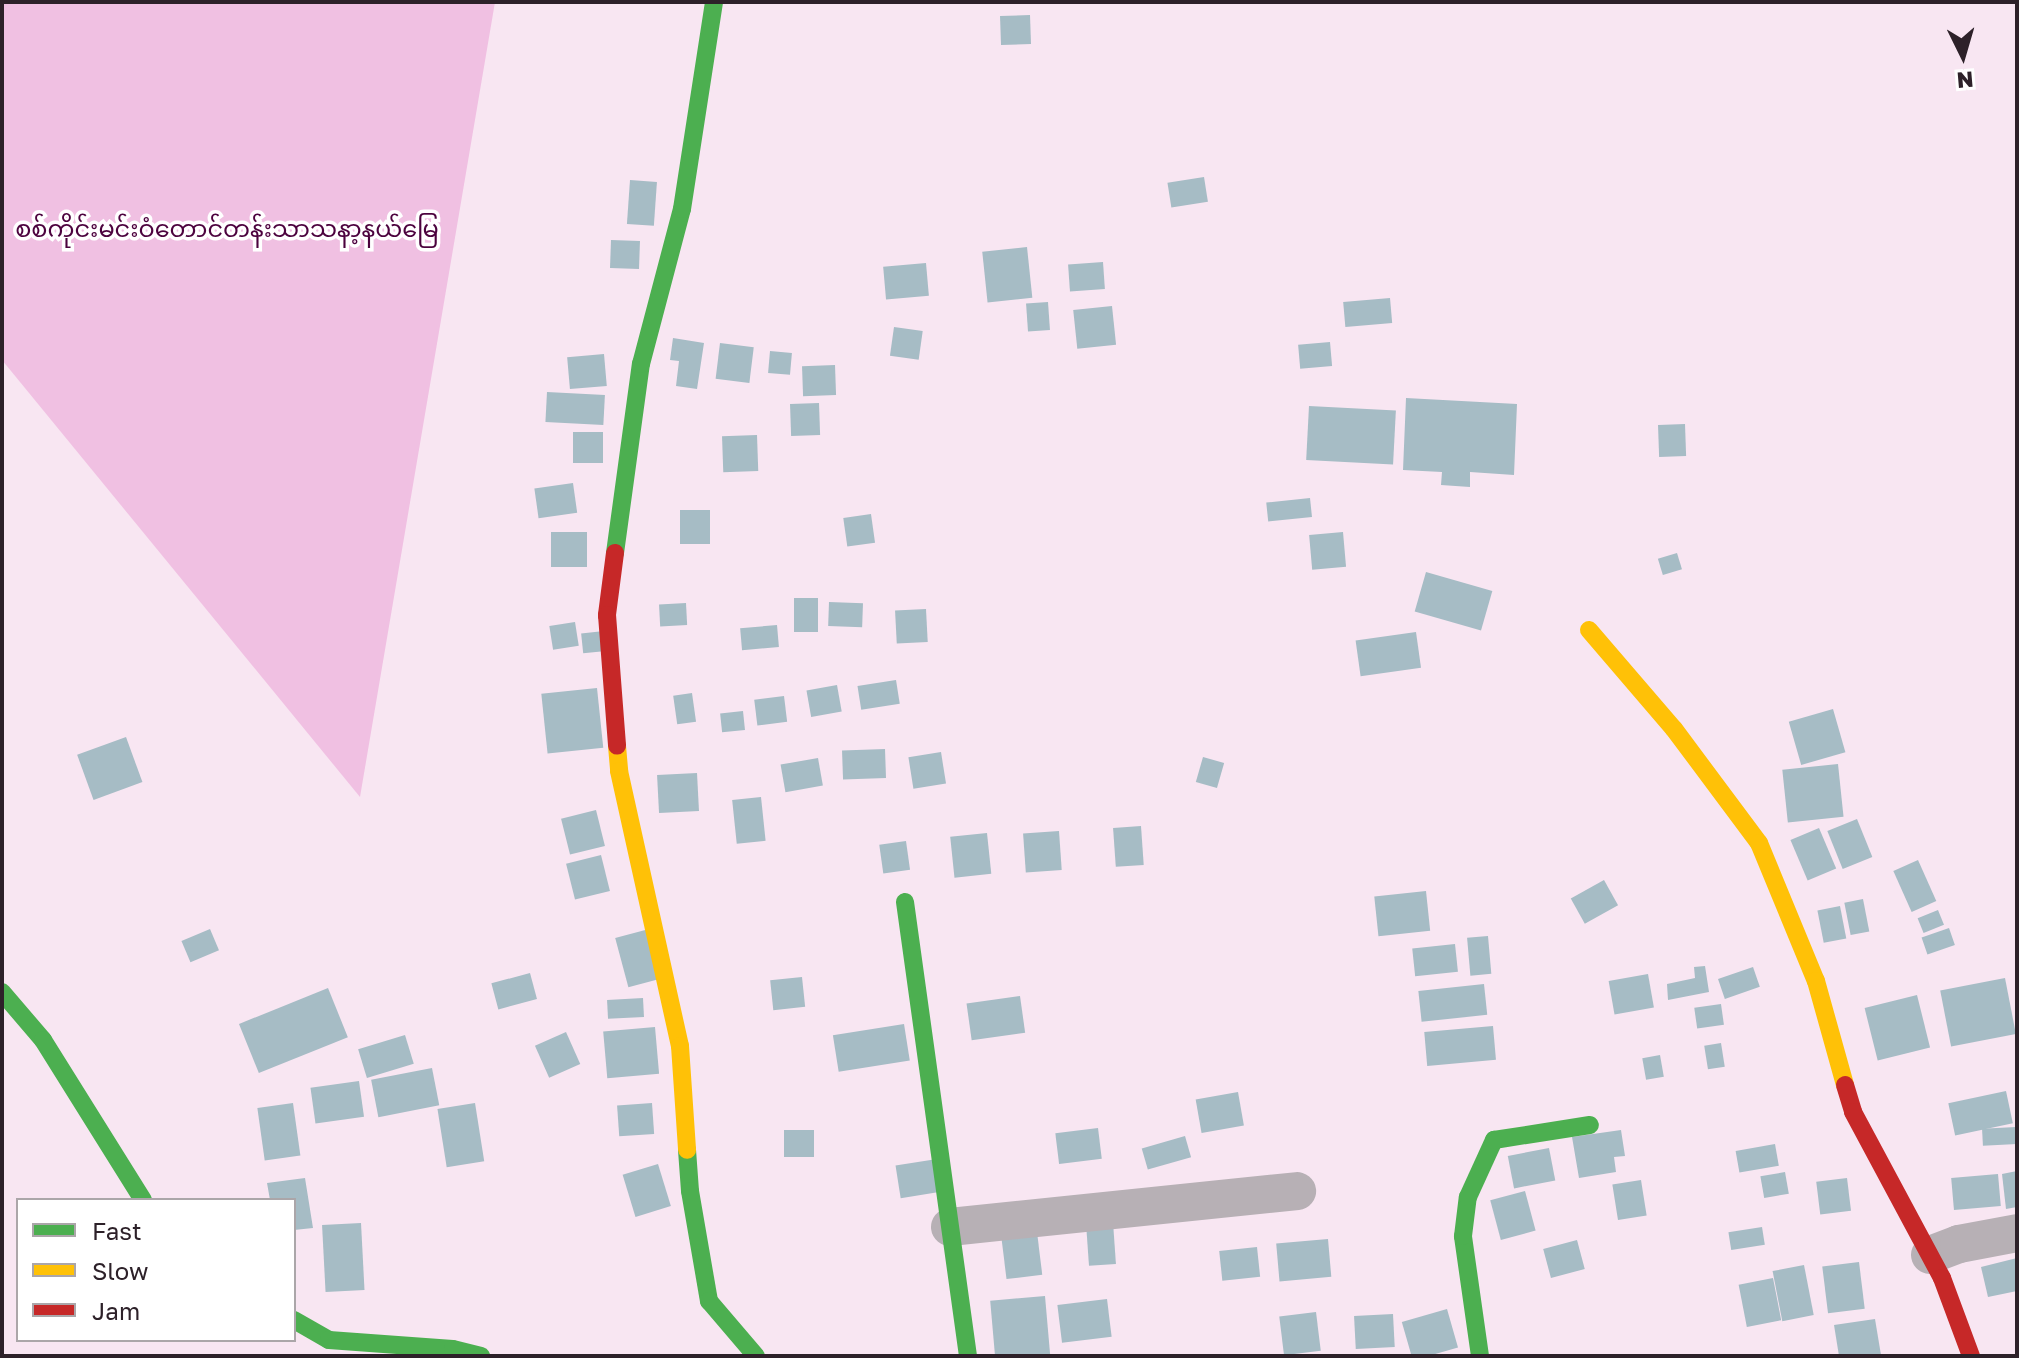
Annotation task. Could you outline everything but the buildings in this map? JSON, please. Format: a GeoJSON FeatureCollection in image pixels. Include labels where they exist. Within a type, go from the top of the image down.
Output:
{"type":"FeatureCollection","features":[{"type":"Feature","properties":{"kind":"street"},"geometry":{"type":"LineString","coordinates":[[714,2],[682,209],[641,364],[607,615],[619,771],[680,1046],[690,1191],[709,1301],[756,1356]]}},
{"type":"Feature","properties":{"kind":"street"},"geometry":{"type":"LineString","coordinates":[[1589,630],[1674,729],[1759,843],[1816,981],[1853,1112],[1930,1255],[1971,1356]]}},
{"type":"Feature","properties":{"kind":"street"},"geometry":{"type":"LineString","coordinates":[[905,902],[968,1356]]}},
{"type":"Feature","properties":{"kind":"street"},"geometry":{"type":"LineString","coordinates":[[2,992],[43,1040],[142,1198]]}},
{"type":"Feature","properties":{"kind":"street"},"geometry":{"type":"LineString","coordinates":[[1480,1356],[1463,1236],[1468,1197],[1494,1140],[1590,1125]]}},
{"type":"Feature","properties":{"kind":"street"},"geometry":{"type":"LineString","coordinates":[[950,1227],[1297,1191]]}},
{"type":"Feature","properties":{"kind":"street"},"geometry":{"type":"LineString","coordinates":[[1930,1255],[1959,1244],[2017,1233]]}},
{"type":"Feature","properties":{"kind":"street"},"geometry":{"type":"LineString","coordinates":[[296,1321],[329,1340],[453,1349],[481,1356]]}},
{"type":"Feature","properties":{"kind":"green space","name":"စစ်ကိုင်းမင်းဝံတောင်တန်းသာသနာ့နယ်မြေ"},"geometry":{"type":"Polygon","coordinates":[[[2,2],[495,2],[360,797],[2,360],[2,2]]]}},
{"type":"Feature","properties":{"kind":"traffic: fast"},"geometry":{"type":"LineString","coordinates":[[615,553],[641,364],[682,209],[714,2]]}},
{"type":"Feature","properties":{"kind":"traffic: fast"},"geometry":{"type":"LineString","coordinates":[[905,902],[968,1356]]}},
{"type":"Feature","properties":{"kind":"traffic: fast"},"geometry":{"type":"LineString","coordinates":[[2,992],[43,1040],[142,1198]]}},
{"type":"Feature","properties":{"kind":"traffic: fast"},"geometry":{"type":"LineString","coordinates":[[1480,1356],[1463,1236],[1468,1197],[1494,1140],[1590,1125]]}},
{"type":"Feature","properties":{"kind":"traffic: fast"},"geometry":{"type":"LineString","coordinates":[[687,1150],[690,1191],[709,1301],[756,1356]]}},
{"type":"Feature","properties":{"kind":"traffic: fast"},"geometry":{"type":"LineString","coordinates":[[296,1321],[329,1340],[453,1349],[481,1356]]}},
{"type":"Feature","properties":{"kind":"traffic: slow"},"geometry":{"type":"LineString","coordinates":[[1589,630],[1674,729],[1759,843],[1816,981],[1845,1085]]}},
{"type":"Feature","properties":{"kind":"traffic: slow"},"geometry":{"type":"LineString","coordinates":[[617,746],[619,771],[680,1046],[687,1150]]}},
{"type":"Feature","properties":{"kind":"traffic: jam"},"geometry":{"type":"LineString","coordinates":[[615,553],[607,615],[617,746]]}},
{"type":"Feature","properties":{"kind":"traffic: jam"},"geometry":{"type":"LineString","coordinates":[[1845,1085],[1853,1112],[1942,1278],[1971,1356]]}}]}
